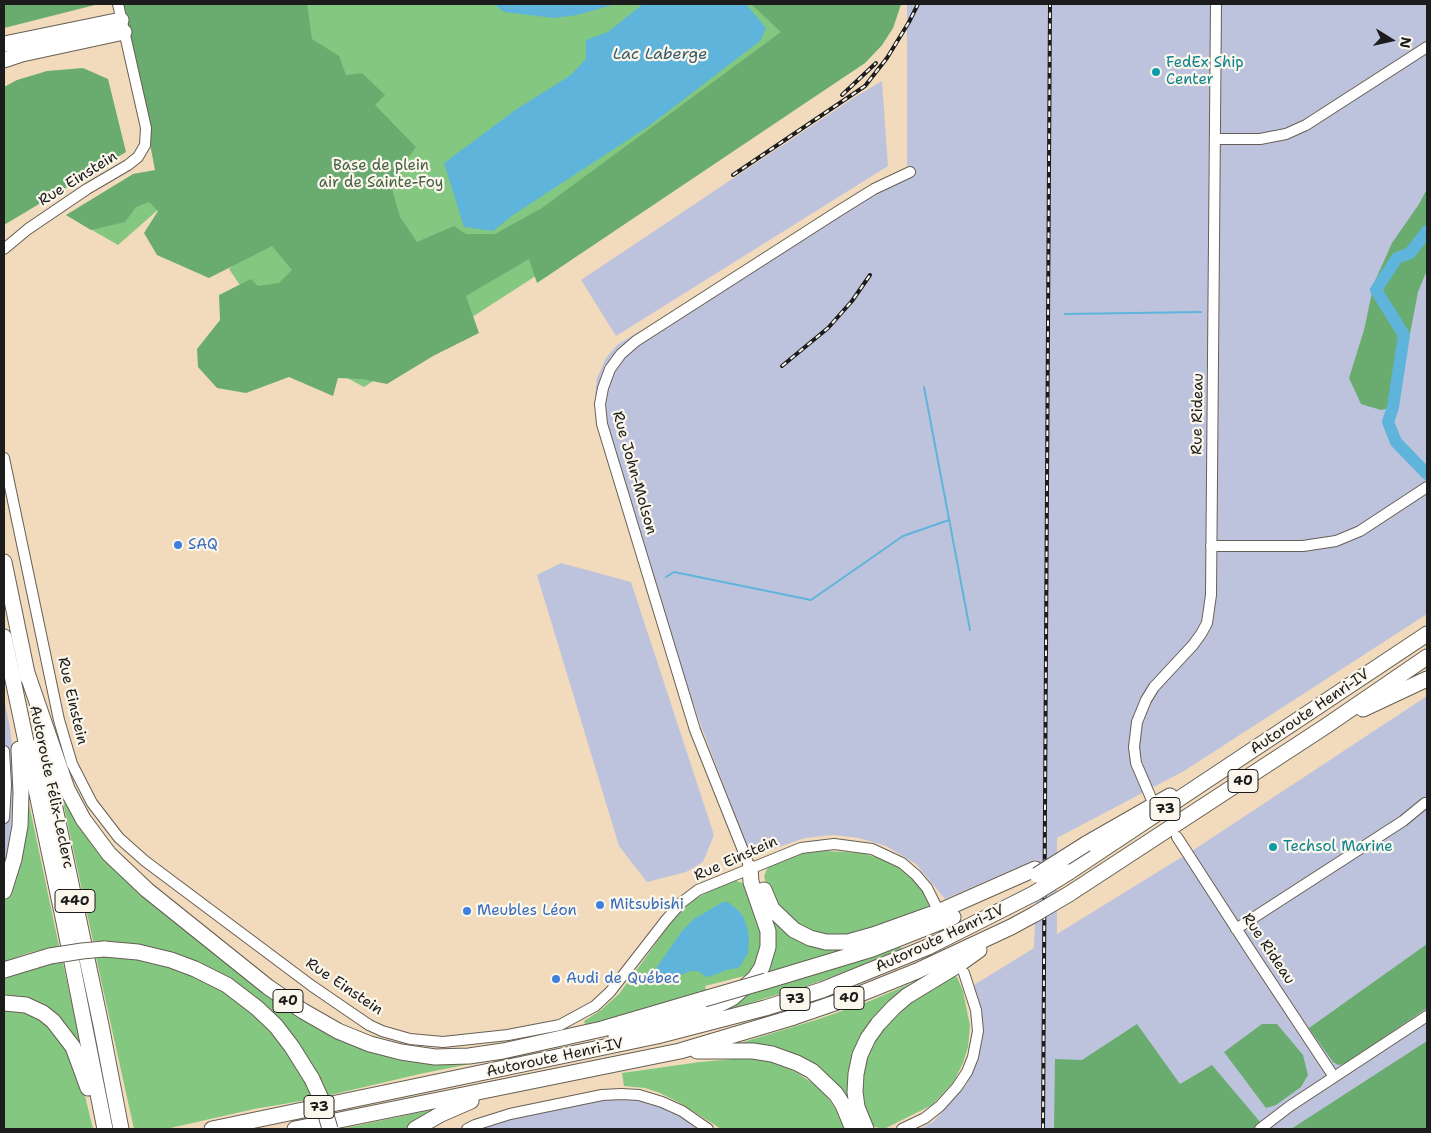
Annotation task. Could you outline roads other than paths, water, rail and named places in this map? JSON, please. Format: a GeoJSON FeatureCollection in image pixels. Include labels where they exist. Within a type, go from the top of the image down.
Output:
{"type":"FeatureCollection","features":[{"type":"Feature","properties":{"kind":"highway"},"geometry":{"type":"LineString","coordinates":[[4,44],[123,26]]}},
{"type":"Feature","properties":{"kind":"highway"},"geometry":{"type":"LineString","coordinates":[[4,60],[123,26]]}},
{"type":"Feature","properties":{"kind":"highway","name":"Autoroute Félix-Leclerc"},"geometry":{"type":"LineString","coordinates":[[4,562],[121,1129]]}},
{"type":"Feature","properties":{"kind":"highway","name":"Autoroute Henri-IV"},"geometry":{"type":"LineString","coordinates":[[212,1129],[657,1036],[765,1008],[822,990],[928,947],[978,923],[1069,872],[1427,634]]}},
{"type":"Feature","properties":{"kind":"highway","name":"Autoroute Félix-Leclerc"},"geometry":{"type":"LineString","coordinates":[[4,637],[64,922],[104,1129]]}},
{"type":"Feature","properties":{"kind":"highway","name":"Autoroute Henri-IV"},"geometry":{"type":"LineString","coordinates":[[295,1129],[680,1051],[794,1017],[855,996],[917,971],[1011,927],[1069,894],[1326,726],[1427,657]]}},
{"type":"Feature","properties":{"kind":"highway","name":"40"},"geometry":{"type":"LineString","coordinates":[[26,670],[67,789],[83,819],[109,854],[147,890],[258,979],[292,1004],[338,1031],[376,1046],[435,1057],[474,1056],[602,1029],[854,955],[905,937],[970,909],[1260,745]]}},
{"type":"Feature","properties":{"kind":"highway"},"geometry":{"type":"LineString","coordinates":[[1326,726],[1427,679]]}},
{"type":"Feature","properties":{"kind":"highway"},"geometry":{"type":"LineString","coordinates":[[4,890],[14,859],[21,815],[15,691]]}},
{"type":"Feature","properties":{"kind":"highway"},"geometry":{"type":"LineString","coordinates":[[750,868],[759,878],[772,909],[794,930],[818,940],[848,942],[940,911],[1036,872]]}},
{"type":"Feature","properties":{"kind":"highway"},"geometry":{"type":"LineString","coordinates":[[354,1100],[478,1066],[623,1034],[708,1010],[732,998],[755,978],[762,967],[768,947],[768,931],[751,882],[750,868]]}},
{"type":"Feature","properties":{"kind":"highway"},"geometry":{"type":"LineString","coordinates":[[866,1129],[857,1107],[855,1092],[856,1074],[860,1054],[873,1031],[894,1007],[907,996],[958,965],[1011,927]]}},
{"type":"Feature","properties":{"kind":"highway"},"geometry":{"type":"LineString","coordinates":[[4,970],[50,956],[82,950],[104,949],[138,952],[171,960],[195,969],[227,985],[257,1008],[276,1026],[292,1046],[312,1079],[322,1101],[330,1129]]}},
{"type":"Feature","properties":{"kind":"highway"},"geometry":{"type":"LineString","coordinates":[[4,1002],[26,1005],[38,1010],[53,1021],[63,1032],[77,1056],[104,1129]]}},
{"type":"Feature","properties":{"kind":"highway"},"geometry":{"type":"LineString","coordinates":[[101,1025],[117,1078],[128,1129]]}},
{"type":"Feature","properties":{"kind":"highway"},"geometry":{"type":"LineString","coordinates":[[680,1051],[753,1051],[772,1054],[797,1063],[812,1071],[836,1094],[853,1129]]}},
{"type":"Feature","properties":{"kind":"highway"},"geometry":{"type":"LineString","coordinates":[[415,1129],[449,1110],[510,1086]]}},
{"type":"Feature","properties":{"kind":"street","name":"Rue Einstein"},"geometry":{"type":"LineString","coordinates":[[4,250],[28,230],[87,189],[135,160],[143,149],[146,128],[118,4]]}},
{"type":"Feature","properties":{"kind":"street","name":"Rue Rideau"},"geometry":{"type":"LineString","coordinates":[[1151,798],[1136,763],[1134,747],[1137,722],[1143,705],[1154,687],[1193,645],[1207,623],[1211,595],[1216,4]]}},
{"type":"Feature","properties":{"kind":"street"},"geometry":{"type":"LineString","coordinates":[[1216,139],[1260,140],[1286,134],[1306,125],[1427,47]]}},
{"type":"Feature","properties":{"kind":"street","name":"Rue John-Molson"},"geometry":{"type":"LineString","coordinates":[[750,868],[695,730],[602,424],[600,404],[603,388],[610,369],[621,354],[636,341],[830,216],[874,189],[910,172]]}},
{"type":"Feature","properties":{"kind":"street","name":"Rue Einstein"},"geometry":{"type":"LineString","coordinates":[[4,458],[59,720],[70,759],[92,803],[119,838],[145,861],[312,986],[369,1025],[410,1040],[443,1042],[508,1035],[560,1025],[595,1006],[610,992],[666,920],[681,903],[698,890],[801,848],[834,844],[872,849],[902,863],[916,875],[927,888],[935,904]]}},
{"type":"Feature","properties":{"kind":"street"},"geometry":{"type":"LineString","coordinates":[[1212,546],[1303,546],[1336,541],[1360,531],[1425,488]]}},
{"type":"Feature","properties":{"kind":"street"},"geometry":{"type":"LineString","coordinates":[[4,751],[6,785],[4,818]]}},
{"type":"Feature","properties":{"kind":"street"},"geometry":{"type":"LineString","coordinates":[[1236,929],[1403,820],[1425,803]]}},
{"type":"Feature","properties":{"kind":"street","name":"Rue Rideau"},"geometry":{"type":"LineString","coordinates":[[1177,837],[1334,1077]]}},
{"type":"Feature","properties":{"kind":"street"},"geometry":{"type":"LineString","coordinates":[[902,1129],[925,1118],[940,1106],[959,1085],[967,1072],[973,1056],[978,1031],[976,1010],[964,974]]}},
{"type":"Feature","properties":{"kind":"street"},"geometry":{"type":"LineString","coordinates":[[1260,1129],[1290,1106],[1427,1016]]}},
{"type":"Feature","properties":{"kind":"street"},"geometry":{"type":"LineString","coordinates":[[467,1129],[510,1114],[602,1095],[620,1094],[640,1095],[662,1102],[682,1111],[708,1129]]}},
{"type":"Feature","properties":{"kind":"water","name":"Lac Laberge"},"geometry":{"type":"Polygon","coordinates":[[[494,4],[616,4],[577,15],[554,18],[504,12],[494,4]]]}},
{"type":"Feature","properties":{"kind":"water","name":"Lac Laberge"},"geometry":{"type":"Polygon","coordinates":[[[643,4],[746,4],[766,28],[761,40],[649,126],[513,215],[493,231],[464,227],[444,163],[517,109],[571,75],[586,59],[586,40],[608,32],[643,4]]]}},
{"type":"Feature","properties":{"kind":"water"},"geometry":{"type":"Polygon","coordinates":[[[723,902],[728,902],[739,911],[744,918],[748,930],[748,953],[741,965],[738,968],[726,970],[709,977],[698,971],[691,971],[661,982],[654,981],[653,973],[682,931],[694,919],[723,902]]]}},
{"type":"Feature","properties":{"kind":"waterway"},"geometry":{"type":"LineString","coordinates":[[1427,231],[1410,253],[1397,258],[1376,290],[1404,335],[1393,407],[1388,422],[1396,442],[1427,474]]}},
{"type":"Feature","properties":{"kind":"waterway"},"geometry":{"type":"LineString","coordinates":[[1065,314],[1201,312]]}},
{"type":"Feature","properties":{"kind":"waterway"},"geometry":{"type":"LineString","coordinates":[[924,387],[970,630]]}},
{"type":"Feature","properties":{"kind":"waterway"},"geometry":{"type":"LineString","coordinates":[[666,577],[674,572],[811,600],[903,536],[949,520]]}},
{"type":"Feature","properties":{"kind":"railway"},"geometry":{"type":"LineString","coordinates":[[733,175],[865,86],[887,58],[918,4]]}},
{"type":"Feature","properties":{"kind":"railway"},"geometry":{"type":"LineString","coordinates":[[1043,1129],[1050,4]]}},
{"type":"Feature","properties":{"kind":"railway"},"geometry":{"type":"LineString","coordinates":[[842,95],[876,63]]}},
{"type":"Feature","properties":{"kind":"railway"},"geometry":{"type":"LineString","coordinates":[[782,366],[828,328],[852,301],[870,275]]}},
{"type":"Feature","properties":{"kind":"place","name":"FedEx Ship Center"},"geometry":{"type":"Point","coordinates":[1156,72]}},
{"type":"Feature","properties":{"kind":"place","name":"SAQ"},"geometry":{"type":"Point","coordinates":[178,545]}},
{"type":"Feature","properties":{"kind":"place","name":"Techsol Marine"},"geometry":{"type":"Point","coordinates":[1273,847]}},
{"type":"Feature","properties":{"kind":"place","name":"Mitsubishi"},"geometry":{"type":"Point","coordinates":[600,905]}},
{"type":"Feature","properties":{"kind":"place","name":"Meubles Léon"},"geometry":{"type":"Point","coordinates":[467,911]}},
{"type":"Feature","properties":{"kind":"place","name":"Audi de Québec"},"geometry":{"type":"Point","coordinates":[556,979]}},
{"type":"Feature","properties":{"kind":"park label","name":"Base de plein air de Sainte-Foy"},"geometry":{"type":"Point","coordinates":[381,174]}}]}
